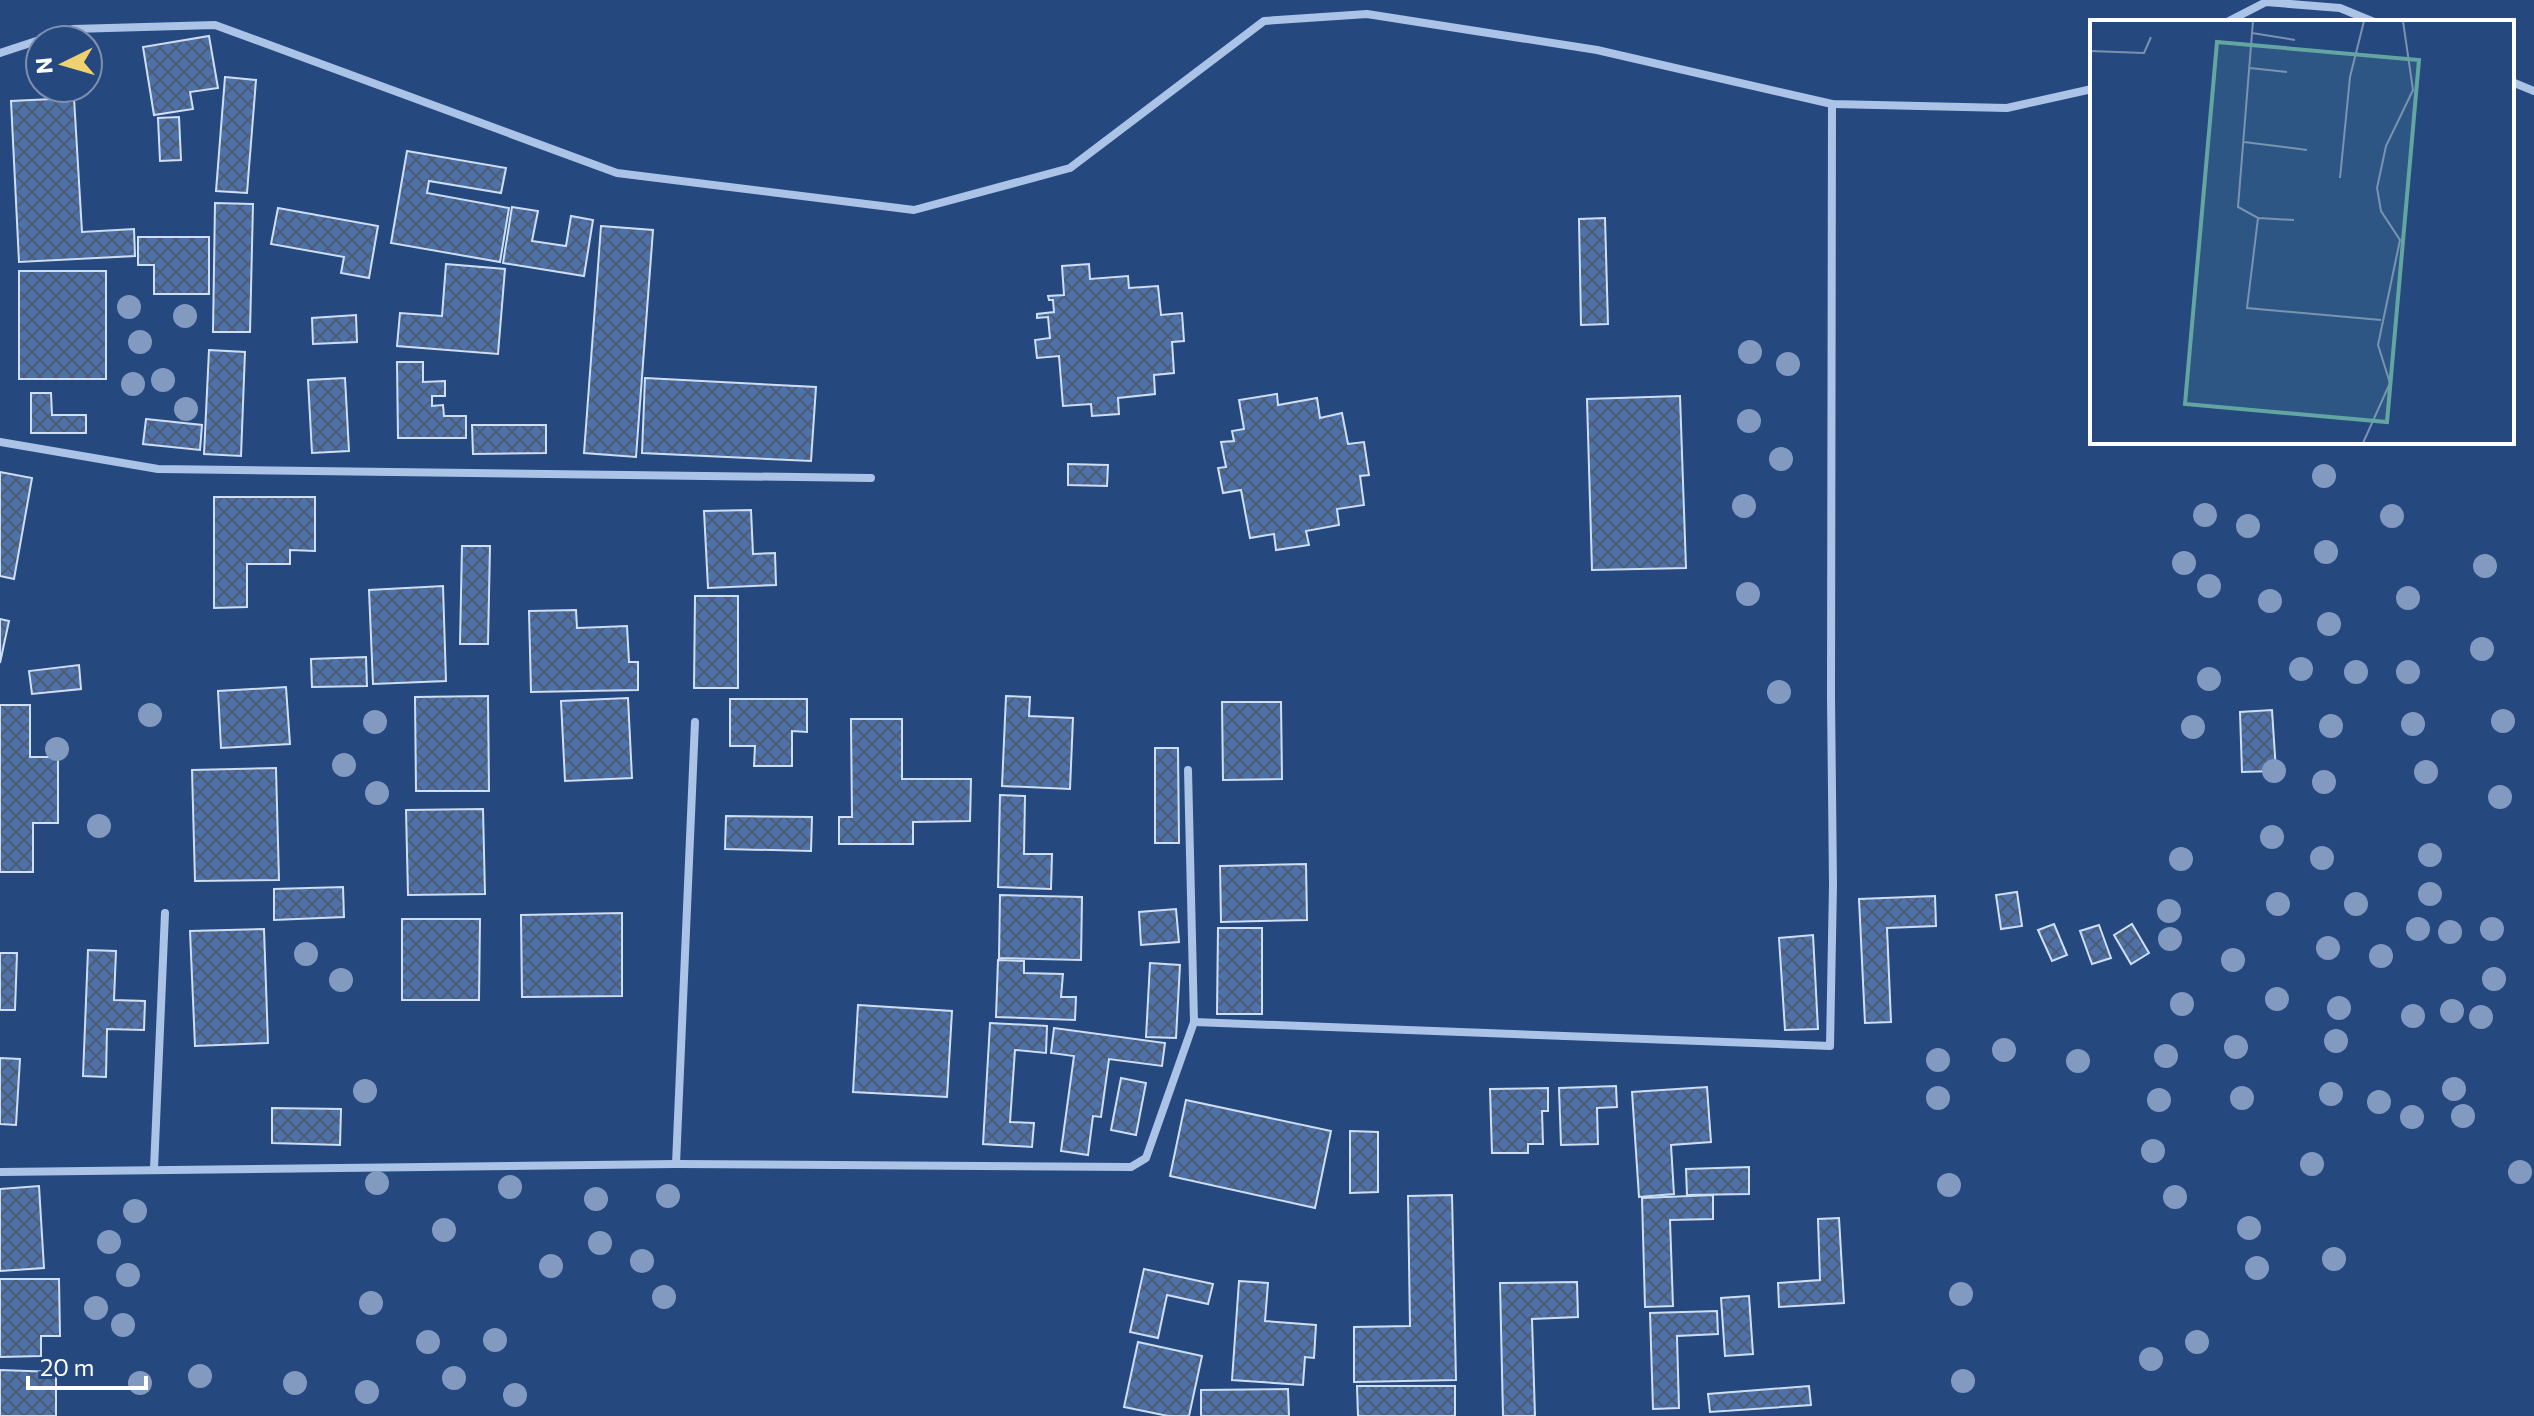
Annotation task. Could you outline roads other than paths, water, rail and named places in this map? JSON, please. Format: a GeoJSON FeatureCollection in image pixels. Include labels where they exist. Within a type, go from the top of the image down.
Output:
{"type":"FeatureCollection","features":[{"type":"Feature","properties":{"kind":"street"},"geometry":{"type":"LineString","coordinates":[[2231,20],[2266,2],[2340,8],[2369,20]]}},
{"type":"Feature","properties":{"kind":"street"},"geometry":{"type":"LineString","coordinates":[[0,53],[73,29],[215,25],[617,173],[914,210],[1070,168],[1264,21],[1367,14],[1597,50],[1832,104],[2007,108],[2090,89]]}},
{"type":"Feature","properties":{"kind":"street"},"geometry":{"type":"LineString","coordinates":[[2514,83],[2534,91]]}},
{"type":"Feature","properties":{"kind":"street"},"geometry":{"type":"LineString","coordinates":[[1194,1022],[1830,1046],[1833,885],[1832,104]]}},
{"type":"Feature","properties":{"kind":"street"},"geometry":{"type":"LineString","coordinates":[[0,442],[158,469],[871,478]]}},
{"type":"Feature","properties":{"kind":"street"},"geometry":{"type":"LineString","coordinates":[[676,1164],[695,722]]}},
{"type":"Feature","properties":{"kind":"street"},"geometry":{"type":"LineString","coordinates":[[0,1172],[676,1164],[1131,1167],[1146,1158],[1194,1022],[1188,770]]}},
{"type":"Feature","properties":{"kind":"street"},"geometry":{"type":"LineString","coordinates":[[154,1169],[165,913]]}}]}
